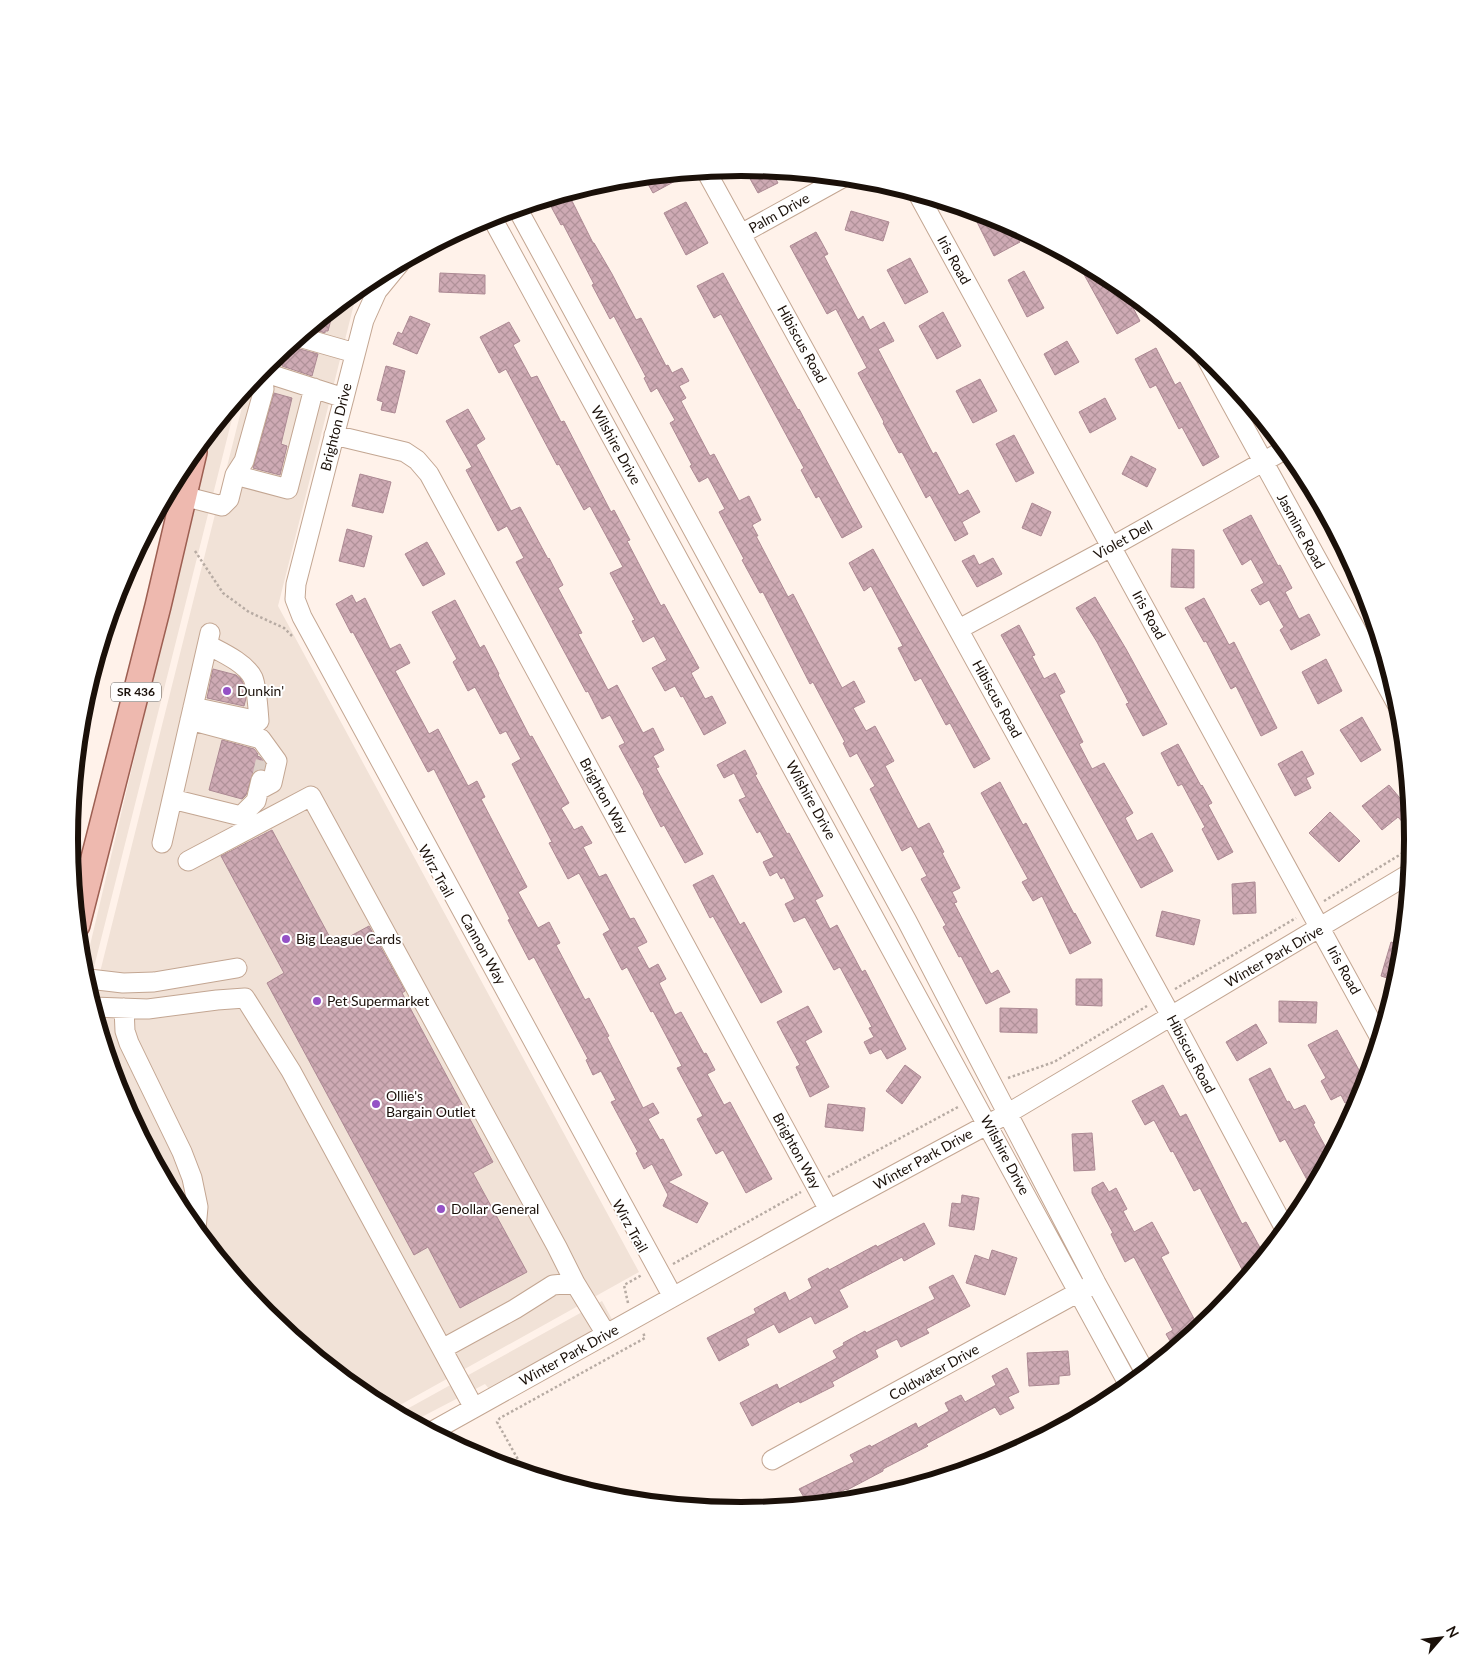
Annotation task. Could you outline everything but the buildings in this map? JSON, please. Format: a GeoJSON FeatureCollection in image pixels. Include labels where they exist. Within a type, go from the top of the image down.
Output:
{"type":"FeatureCollection","features":[{"type":"Feature","properties":{"kind":"main road","name":"SR 436"},"geometry":{"type":"LineString","coordinates":[[81,908],[158,606],[189,470]]}},
{"type":"Feature","properties":{"kind":"street","name":"Hibiscus Road"},"geometry":{"type":"LineString","coordinates":[[709,177],[1171,1016],[1281,1222]]}},
{"type":"Feature","properties":{"kind":"street","name":"Palm Drive"},"geometry":{"type":"LineString","coordinates":[[741,234],[834,183]]}},
{"type":"Feature","properties":{"kind":"street","name":"Iris Road"},"geometry":{"type":"LineString","coordinates":[[922,202],[1376,1028]]}},
{"type":"Feature","properties":{"kind":"street","name":"Wilshire Drive"},"geometry":{"type":"LineString","coordinates":[[520,214],[907,921],[1096,1283],[1142,1366]]}},
{"type":"Feature","properties":{"kind":"street","name":"Wilshire Drive"},"geometry":{"type":"LineString","coordinates":[[495,223],[988,1123],[1125,1378]]}},
{"type":"Feature","properties":{"kind":"street","name":"Brighton Drive"},"geometry":{"type":"LineString","coordinates":[[295,599],[296,584],[355,354],[364,320],[378,284]]}},
{"type":"Feature","properties":{"kind":"street"},"geometry":{"type":"LineString","coordinates":[[305,339],[355,354]]}},
{"type":"Feature","properties":{"kind":"street"},"geometry":{"type":"LineString","coordinates":[[270,373],[344,398]]}},
{"type":"Feature","properties":{"kind":"street"},"geometry":{"type":"LineString","coordinates":[[183,496],[222,506],[229,499],[235,475],[244,461],[264,389],[263,380]]}},
{"type":"Feature","properties":{"kind":"street","name":"Jasmine Road"},"geometry":{"type":"LineString","coordinates":[[1218,380],[1384,682]]}},
{"type":"Feature","properties":{"kind":"street"},"geometry":{"type":"LineString","coordinates":[[235,475],[288,489],[314,388]]}},
{"type":"Feature","properties":{"kind":"street","name":"Brighton Way"},"geometry":{"type":"LineString","coordinates":[[334,434],[405,452],[418,460],[429,474],[829,1210]]}},
{"type":"Feature","properties":{"kind":"street","name":"Violet Dell"},"geometry":{"type":"LineString","coordinates":[[959,629],[1279,453]]}},
{"type":"Feature","properties":{"kind":"street","name":"Cannon Way"},"geometry":{"type":"LineString","coordinates":[[295,599],[302,617],[673,1297]]}},
{"type":"Feature","properties":{"kind":"street"},"geometry":{"type":"LineString","coordinates":[[726,647],[749,632]]}},
{"type":"Feature","properties":{"kind":"street"},"geometry":{"type":"LineString","coordinates":[[213,644],[248,670],[241,674]]}},
{"type":"Feature","properties":{"kind":"street"},"geometry":{"type":"LineString","coordinates":[[192,713],[259,721],[241,674],[226,665],[213,644]]}},
{"type":"Feature","properties":{"kind":"street"},"geometry":{"type":"LineString","coordinates":[[162,843],[192,713],[213,644]]}},
{"type":"Feature","properties":{"kind":"street"},"geometry":{"type":"LineString","coordinates":[[192,713],[261,738],[267,753],[277,760],[272,783],[260,785],[256,801],[246,822]]}},
{"type":"Feature","properties":{"kind":"street"},"geometry":{"type":"LineString","coordinates":[[188,861],[246,822],[311,796],[575,1283],[606,1334]]}},
{"type":"Feature","properties":{"kind":"street"},"geometry":{"type":"LineString","coordinates":[[172,799],[246,822]]}},
{"type":"Feature","properties":{"kind":"street","name":"Winter Park Drive"},"geometry":{"type":"LineString","coordinates":[[437,1429],[829,1210],[988,1123],[1008,1114],[1402,878]]}},
{"type":"Feature","properties":{"kind":"street"},"geometry":{"type":"LineString","coordinates":[[885,935],[907,921]]}},
{"type":"Feature","properties":{"kind":"street"},"geometry":{"type":"LineString","coordinates":[[93,979],[127,983],[154,982],[237,968]]}},
{"type":"Feature","properties":{"kind":"street"},"geometry":{"type":"LineString","coordinates":[[99,1007],[148,1009],[245,998],[290,1071],[474,1408]]}},
{"type":"Feature","properties":{"kind":"street"},"geometry":{"type":"LineString","coordinates":[[124,1008],[125,1030],[129,1043],[182,1152],[192,1178],[198,1207],[197,1218]]}},
{"type":"Feature","properties":{"kind":"street"},"geometry":{"type":"LineString","coordinates":[[442,1349],[515,1309],[553,1285],[575,1283]]}},
{"type":"Feature","properties":{"kind":"street","name":"Coldwater Drive"},"geometry":{"type":"LineString","coordinates":[[772,1460],[1096,1283]]}},
{"type":"Feature","properties":{"kind":"path"},"geometry":{"type":"LineString","coordinates":[[195,551],[223,593],[249,612],[284,628],[296,640]]}},
{"type":"Feature","properties":{"kind":"path"},"geometry":{"type":"LineString","coordinates":[[1323,902],[1403,853]]}},
{"type":"Feature","properties":{"kind":"path"},"geometry":{"type":"LineString","coordinates":[[1171,991],[1301,915]]}},
{"type":"Feature","properties":{"kind":"path"},"geometry":{"type":"LineString","coordinates":[[1003,1080],[1054,1062],[1152,1003]]}},
{"type":"Feature","properties":{"kind":"path"},"geometry":{"type":"LineString","coordinates":[[825,1179],[962,1104]]}},
{"type":"Feature","properties":{"kind":"path"},"geometry":{"type":"LineString","coordinates":[[669,1266],[802,1191]]}},
{"type":"Feature","properties":{"kind":"path","name":"Wirz Trail"},"geometry":{"type":"LineString","coordinates":[[628,1304],[624,1285],[645,1274]]}},
{"type":"Feature","properties":{"kind":"path"},"geometry":{"type":"LineString","coordinates":[[521,1465],[497,1422],[500,1418],[645,1338],[642,1328]]}},
{"type":"Feature","properties":{"kind":"shaded area"},"geometry":{"type":"Polygon","coordinates":[[[355,300],[278,606],[639,1272],[398,1406],[337,1365],[303,1337],[242,1276],[215,1243],[189,1207],[166,1170],[146,1132],[128,1093],[113,1052],[95,991],[244,400],[303,341],[355,300]]]}},
{"type":"Feature","properties":{"kind":"shaded area"},"geometry":{"type":"Polygon","coordinates":[[[234,412],[92,976],[88,955],[208,444],[234,412]]]}},
{"type":"Feature","properties":{"kind":"shaded area"},"geometry":{"type":"Polygon","coordinates":[[[602,1301],[613,1321],[490,1390],[485,1384],[419,1418],[405,1410],[602,1301]]]}},
{"type":"Feature","properties":{"kind":"tunnel"},"geometry":{"type":"LineString","coordinates":[[261,780],[266,758]]}},
{"type":"Feature","properties":{"kind":"place","name":"Dunkin'"},"geometry":{"type":"Point","coordinates":[227,691]}},
{"type":"Feature","properties":{"kind":"place","name":"Big League Cards"},"geometry":{"type":"Point","coordinates":[286,939]}},
{"type":"Feature","properties":{"kind":"place","name":"Pet Supermarket"},"geometry":{"type":"Point","coordinates":[317,1001]}},
{"type":"Feature","properties":{"kind":"place","name":"Ollie's Bargain Outlet"},"geometry":{"type":"Point","coordinates":[376,1104]}},
{"type":"Feature","properties":{"kind":"place","name":"Dollar General"},"geometry":{"type":"Point","coordinates":[441,1209]}}]}
